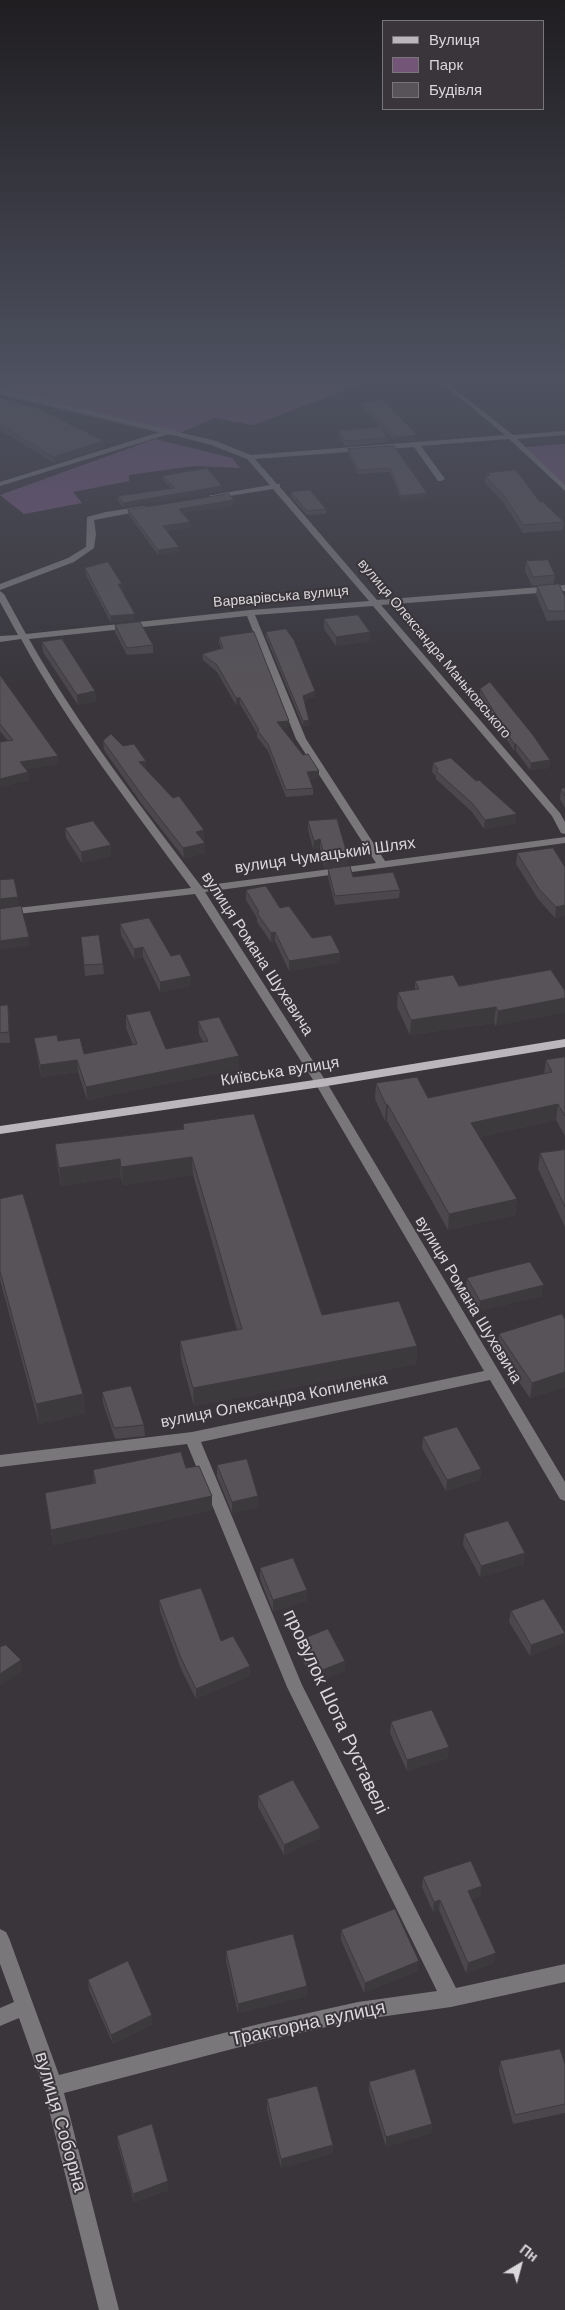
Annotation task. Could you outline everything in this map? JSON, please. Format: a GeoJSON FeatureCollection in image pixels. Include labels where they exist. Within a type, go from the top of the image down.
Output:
{"type":"FeatureCollection","features":[{"type":"Feature","properties":{"kind":"main road","name":"Київська вулиця"},"geometry":{"type":"LineString","coordinates":[[0,1130],[321,1083],[565,1043]]}},
{"type":"Feature","properties":{"kind":"street"},"geometry":{"type":"LineString","coordinates":[[201,499],[272,487]]}},
{"type":"Feature","properties":{"kind":"street","name":"вулиця Олександра Маньковського"},"geometry":{"type":"LineString","coordinates":[[278,487],[556,815],[565,830]]}},
{"type":"Feature","properties":{"kind":"street"},"geometry":{"type":"LineString","coordinates":[[0,588],[71,560],[90,548],[92,534],[90,519],[106,514],[153,507]]}},
{"type":"Feature","properties":{"kind":"street","name":"Варварівська вулиця"},"geometry":{"type":"LineString","coordinates":[[0,638],[250,613],[565,588]]}},
{"type":"Feature","properties":{"kind":"street","name":"вулиця Романа Шухевича"},"geometry":{"type":"LineString","coordinates":[[0,594],[25,636],[43,672],[121,786],[198,890],[321,1083],[565,1495]]}},
{"type":"Feature","properties":{"kind":"street"},"geometry":{"type":"LineString","coordinates":[[250,613],[301,739],[382,864]]}},
{"type":"Feature","properties":{"kind":"street","name":"вулиця Чумацький Шлях"},"geometry":{"type":"LineString","coordinates":[[0,913],[198,890],[565,840]]}},
{"type":"Feature","properties":{"kind":"street","name":"вулиця Олександра Копиленка"},"geometry":{"type":"LineString","coordinates":[[0,1461],[192,1438],[493,1374]]}},
{"type":"Feature","properties":{"kind":"street","name":"провулок Шота Руставелі"},"geometry":{"type":"LineString","coordinates":[[192,1438],[296,1687],[451,1998]]}},
{"type":"Feature","properties":{"kind":"street","name":"вулиця Соборна"},"geometry":{"type":"LineString","coordinates":[[0,1938],[53,2086],[109,2310]]}},
{"type":"Feature","properties":{"kind":"street","name":"Тракторна вулиця"},"geometry":{"type":"LineString","coordinates":[[53,2086],[259,2033],[358,2011],[451,1998],[565,1973]]}},
{"type":"Feature","properties":{"kind":"street"},"geometry":{"type":"LineString","coordinates":[[0,2017],[24,2007]]}},
{"type":"Feature","properties":{"kind":"green space"},"geometry":{"type":"Polygon","coordinates":[[[23,487],[99,487],[73,492],[82,503],[24,514],[0,495],[23,487]]]}},
{"type":"Feature","properties":{"kind":"building"},"geometry":{"type":"Polygon","coordinates":[[[174,487],[217,487],[123,503],[118,496],[175,488],[174,487]]]}},
{"type":"Feature","properties":{"kind":"building"},"geometry":{"type":"Polygon","coordinates":[[[397,487],[423,487],[427,493],[401,496],[397,487]]]}},
{"type":"Feature","properties":{"kind":"building"},"geometry":{"type":"Polygon","coordinates":[[[496,487],[529,487],[540,502],[543,502],[564,522],[523,525],[504,495],[496,487]]]}},
{"type":"Feature","properties":{"kind":"building"},"geometry":{"type":"Polygon","coordinates":[[[310,490],[326,509],[307,511],[291,492],[310,490]]]}},
{"type":"Feature","properties":{"kind":"building"},"geometry":{"type":"Polygon","coordinates":[[[229,494],[234,500],[179,509],[190,522],[163,526],[179,547],[158,550],[128,510],[229,494]]]}},
{"type":"Feature","properties":{"kind":"building"},"geometry":{"type":"Polygon","coordinates":[[[548,560],[555,575],[533,577],[526,561],[548,560]]]}},
{"type":"Feature","properties":{"kind":"building"},"geometry":{"type":"Polygon","coordinates":[[[108,562],[122,584],[118,584],[135,614],[110,616],[85,568],[108,562]]]}},
{"type":"Feature","properties":{"kind":"building"},"geometry":{"type":"Polygon","coordinates":[[[559,584],[565,597],[565,611],[548,611],[537,586],[559,584]]]}},
{"type":"Feature","properties":{"kind":"building"},"geometry":{"type":"Polygon","coordinates":[[[358,615],[370,632],[336,637],[324,619],[358,615]]]}},
{"type":"Feature","properties":{"kind":"building"},"geometry":{"type":"Polygon","coordinates":[[[140,622],[153,645],[127,648],[115,625],[140,622]]]}},
{"type":"Feature","properties":{"kind":"building"},"geometry":{"type":"Polygon","coordinates":[[[286,629],[294,640],[315,691],[303,696],[309,720],[303,721],[266,632],[286,629]]]}},
{"type":"Feature","properties":{"kind":"building"},"geometry":{"type":"Polygon","coordinates":[[[254,632],[289,721],[277,722],[303,755],[308,754],[319,771],[307,772],[313,788],[286,790],[268,744],[257,730],[259,730],[240,698],[236,698],[217,665],[202,654],[223,648],[219,637],[254,632]]]}},
{"type":"Feature","properties":{"kind":"building"},"geometry":{"type":"Polygon","coordinates":[[[62,639],[95,691],[77,695],[42,642],[62,639]]]}},
{"type":"Feature","properties":{"kind":"building"},"geometry":{"type":"Polygon","coordinates":[[[0,675],[58,756],[20,762],[28,772],[0,779],[0,742],[13,740],[0,724],[0,675]]]}},
{"type":"Feature","properties":{"kind":"building"},"geometry":{"type":"Polygon","coordinates":[[[490,682],[533,735],[550,760],[531,763],[514,744],[480,689],[490,682]]]}},
{"type":"Feature","properties":{"kind":"building"},"geometry":{"type":"Polygon","coordinates":[[[111,734],[123,746],[134,744],[146,761],[139,762],[173,798],[179,796],[204,830],[196,832],[205,843],[183,848],[103,741],[111,734]]]}},
{"type":"Feature","properties":{"kind":"building"},"geometry":{"type":"Polygon","coordinates":[[[451,758],[517,814],[485,820],[473,804],[436,771],[438,769],[433,763],[451,758]]]}},
{"type":"Feature","properties":{"kind":"building"},"geometry":{"type":"Polygon","coordinates":[[[565,788],[565,796],[561,789],[565,788]]]}},
{"type":"Feature","properties":{"kind":"building"},"geometry":{"type":"Polygon","coordinates":[[[337,819],[348,857],[325,859],[320,839],[314,841],[308,821],[337,819]]]}},
{"type":"Feature","properties":{"kind":"building"},"geometry":{"type":"Polygon","coordinates":[[[93,821],[111,845],[81,852],[65,828],[93,821]]]}},
{"type":"Feature","properties":{"kind":"building"},"geometry":{"type":"Polygon","coordinates":[[[553,848],[565,867],[565,905],[556,907],[539,889],[517,853],[553,848]]]}},
{"type":"Feature","properties":{"kind":"building"},"geometry":{"type":"Polygon","coordinates":[[[350,866],[353,877],[393,872],[400,890],[335,896],[328,869],[350,866]]]}},
{"type":"Feature","properties":{"kind":"building"},"geometry":{"type":"Polygon","coordinates":[[[14,879],[18,897],[0,899],[0,880],[14,879]]]}},
{"type":"Feature","properties":{"kind":"building"},"geometry":{"type":"Polygon","coordinates":[[[266,886],[280,908],[289,906],[312,938],[331,935],[340,953],[289,961],[275,932],[271,933],[257,913],[259,912],[246,890],[266,886]]]}},
{"type":"Feature","properties":{"kind":"building"},"geometry":{"type":"Polygon","coordinates":[[[21,906],[29,937],[0,941],[0,909],[21,906]]]}},
{"type":"Feature","properties":{"kind":"building"},"geometry":{"type":"Polygon","coordinates":[[[149,918],[171,956],[180,954],[191,976],[160,982],[143,947],[134,949],[120,924],[149,918]]]}},
{"type":"Feature","properties":{"kind":"building"},"geometry":{"type":"Polygon","coordinates":[[[99,935],[103,964],[84,965],[81,937],[99,935]]]}},
{"type":"Feature","properties":{"kind":"building"},"geometry":{"type":"Polygon","coordinates":[[[551,970],[565,991],[565,998],[498,1011],[496,1007],[411,1020],[398,992],[419,989],[415,981],[453,975],[459,986],[551,970]]]}},
{"type":"Feature","properties":{"kind":"building"},"geometry":{"type":"Polygon","coordinates":[[[8,1005],[9,1032],[0,1033],[0,1006],[8,1005]]]}},
{"type":"Feature","properties":{"kind":"building"},"geometry":{"type":"Polygon","coordinates":[[[150,1011],[166,1049],[208,1041],[198,1021],[219,1017],[239,1056],[86,1087],[77,1060],[40,1065],[34,1038],[57,1035],[58,1041],[80,1038],[84,1054],[137,1044],[126,1015],[150,1011]]]}},
{"type":"Feature","properties":{"kind":"building"},"geometry":{"type":"Polygon","coordinates":[[[565,1057],[565,1116],[558,1104],[471,1123],[517,1199],[449,1214],[388,1105],[386,1105],[376,1083],[417,1077],[428,1098],[552,1072],[546,1060],[565,1057]]]}},
{"type":"Feature","properties":{"kind":"building"},"geometry":{"type":"Polygon","coordinates":[[[254,1114],[322,1315],[399,1301],[417,1346],[193,1388],[180,1341],[242,1329],[192,1157],[121,1167],[120,1159],[59,1168],[55,1144],[184,1129],[183,1124],[254,1114]]]}},
{"type":"Feature","properties":{"kind":"building"},"geometry":{"type":"Polygon","coordinates":[[[565,1150],[565,1207],[540,1153],[565,1150]]]}},
{"type":"Feature","properties":{"kind":"building"},"geometry":{"type":"Polygon","coordinates":[[[23,1194],[83,1394],[36,1404],[0,1271],[0,1199],[23,1194]]]}},
{"type":"Feature","properties":{"kind":"building"},"geometry":{"type":"Polygon","coordinates":[[[530,1262],[544,1285],[480,1301],[467,1278],[530,1262]]]}},
{"type":"Feature","properties":{"kind":"building"},"geometry":{"type":"Polygon","coordinates":[[[562,1314],[565,1319],[565,1372],[532,1383],[499,1334],[562,1314]]]}},
{"type":"Feature","properties":{"kind":"building"},"geometry":{"type":"Polygon","coordinates":[[[131,1386],[144,1425],[114,1428],[102,1392],[131,1386]]]}},
{"type":"Feature","properties":{"kind":"building"},"geometry":{"type":"Polygon","coordinates":[[[457,1427],[481,1469],[447,1480],[423,1437],[457,1427]]]}},
{"type":"Feature","properties":{"kind":"building"},"geometry":{"type":"Polygon","coordinates":[[[181,1452],[186,1468],[199,1466],[212,1496],[51,1530],[45,1493],[96,1483],[93,1470],[181,1452]]]}},
{"type":"Feature","properties":{"kind":"building"},"geometry":{"type":"Polygon","coordinates":[[[247,1459],[258,1496],[232,1502],[217,1465],[247,1459]]]}},
{"type":"Feature","properties":{"kind":"building"},"geometry":{"type":"Polygon","coordinates":[[[508,1521],[525,1553],[481,1566],[464,1534],[508,1521]]]}},
{"type":"Feature","properties":{"kind":"building"},"geometry":{"type":"Polygon","coordinates":[[[293,1558],[307,1590],[273,1600],[260,1568],[293,1558]]]}},
{"type":"Feature","properties":{"kind":"building"},"geometry":{"type":"Polygon","coordinates":[[[201,1588],[221,1641],[233,1636],[250,1666],[196,1689],[181,1658],[159,1600],[201,1588]]]}},
{"type":"Feature","properties":{"kind":"building"},"geometry":{"type":"Polygon","coordinates":[[[544,1599],[565,1633],[531,1645],[511,1611],[544,1599]]]}},
{"type":"Feature","properties":{"kind":"building"},"geometry":{"type":"Polygon","coordinates":[[[328,1629],[345,1661],[315,1673],[298,1641],[328,1629]]]}},
{"type":"Feature","properties":{"kind":"building"},"geometry":{"type":"Polygon","coordinates":[[[6,1645],[21,1660],[0,1674],[0,1647],[6,1645]]]}},
{"type":"Feature","properties":{"kind":"building"},"geometry":{"type":"Polygon","coordinates":[[[432,1710],[449,1747],[407,1760],[391,1722],[432,1710]]]}},
{"type":"Feature","properties":{"kind":"building"},"geometry":{"type":"Polygon","coordinates":[[[293,1780],[320,1828],[284,1845],[258,1796],[293,1780]]]}},
{"type":"Feature","properties":{"kind":"building"},"geometry":{"type":"Polygon","coordinates":[[[471,1861],[482,1886],[468,1891],[496,1953],[468,1963],[440,1900],[434,1902],[423,1877],[471,1861]]]}},
{"type":"Feature","properties":{"kind":"building"},"geometry":{"type":"Polygon","coordinates":[[[395,1909],[419,1961],[365,1983],[341,1930],[395,1909]]]}},
{"type":"Feature","properties":{"kind":"building"},"geometry":{"type":"Polygon","coordinates":[[[293,1934],[307,1986],[238,2004],[226,1951],[293,1934]]]}},
{"type":"Feature","properties":{"kind":"building"},"geometry":{"type":"Polygon","coordinates":[[[128,1961],[152,2015],[111,2035],[88,1980],[128,1961]]]}},
{"type":"Feature","properties":{"kind":"building"},"geometry":{"type":"Polygon","coordinates":[[[560,2049],[565,2064],[565,2104],[515,2115],[500,2061],[560,2049]]]}},
{"type":"Feature","properties":{"kind":"building"},"geometry":{"type":"Polygon","coordinates":[[[415,2069],[432,2124],[386,2137],[369,2082],[415,2069]]]}},
{"type":"Feature","properties":{"kind":"building"},"geometry":{"type":"Polygon","coordinates":[[[317,2086],[333,2145],[281,2159],[267,2099],[317,2086]]]}},
{"type":"Feature","properties":{"kind":"building"},"geometry":{"type":"Polygon","coordinates":[[[152,2124],[168,2181],[133,2194],[117,2136],[152,2124]]]}}]}
